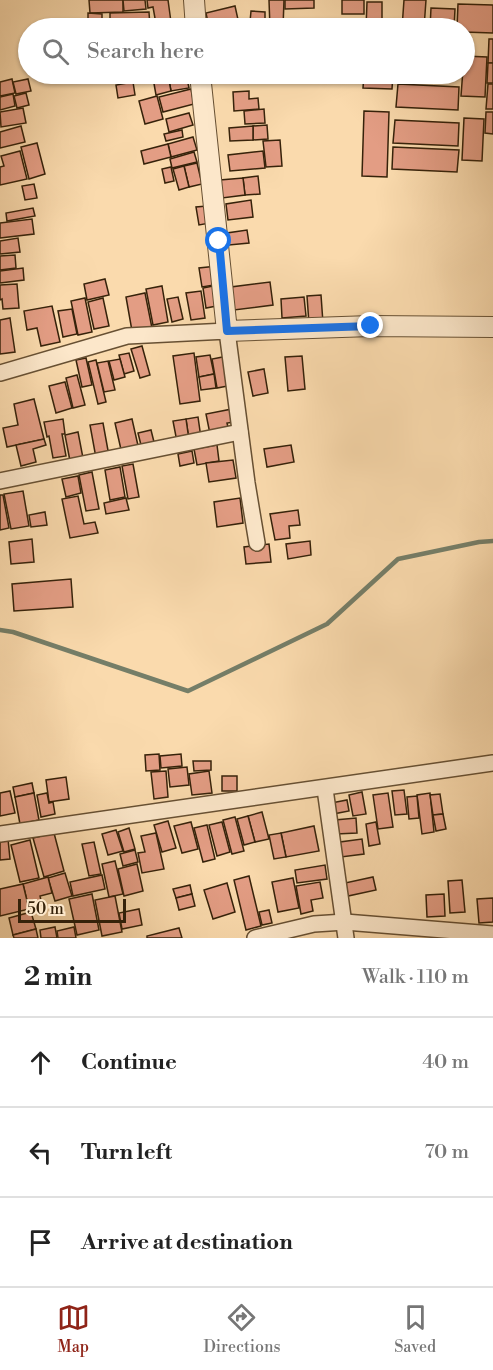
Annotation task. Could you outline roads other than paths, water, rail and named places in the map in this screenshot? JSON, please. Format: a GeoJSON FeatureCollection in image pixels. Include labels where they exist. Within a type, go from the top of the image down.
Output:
{"type":"FeatureCollection","features":[{"type":"Feature","properties":{"kind":"street"},"geometry":{"type":"LineString","coordinates":[[194,0],[195,18]]}},
{"type":"Feature","properties":{"kind":"street"},"geometry":{"type":"LineString","coordinates":[[201,84],[227,331],[257,543]]}},
{"type":"Feature","properties":{"kind":"street"},"geometry":{"type":"LineString","coordinates":[[0,373],[127,336],[371,326],[493,327]]}},
{"type":"Feature","properties":{"kind":"street"},"geometry":{"type":"LineString","coordinates":[[0,481],[240,432]]}},
{"type":"Feature","properties":{"kind":"street"},"geometry":{"type":"LineString","coordinates":[[0,834],[493,763]]}},
{"type":"Feature","properties":{"kind":"street"},"geometry":{"type":"LineString","coordinates":[[325,789],[345,930]]}},
{"type":"Feature","properties":{"kind":"street"},"geometry":{"type":"LineString","coordinates":[[255,938],[314,924],[345,930],[493,934]]}},
{"type":"Feature","properties":{"kind":"waterway"},"geometry":{"type":"LineString","coordinates":[[0,630],[13,632],[188,691],[327,624],[398,559],[493,541]]}}]}
